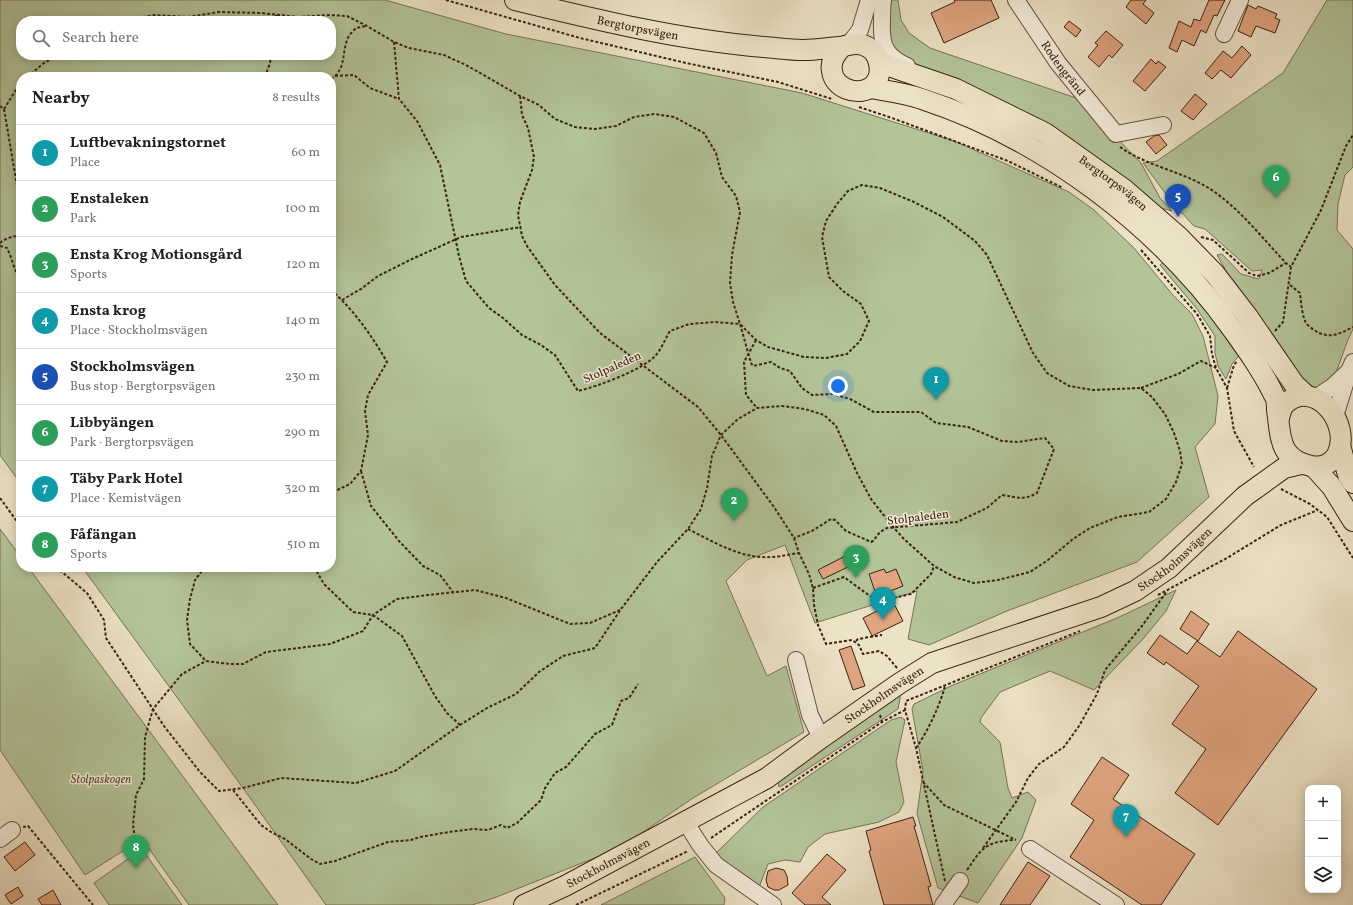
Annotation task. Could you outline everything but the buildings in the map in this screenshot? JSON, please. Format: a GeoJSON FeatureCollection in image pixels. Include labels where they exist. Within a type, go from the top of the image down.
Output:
{"type":"FeatureCollection","features":[{"type":"Feature","properties":{"kind":"main road","name":"Bergtorpsvägen"},"geometry":{"type":"LineString","coordinates":[[515,0],[598,20],[695,38],[762,47],[803,50],[846,45],[864,45],[871,49],[877,57],[892,68],[956,89],[1045,133],[1125,190],[1178,236],[1214,274],[1248,317],[1294,384],[1311,397]]}},
{"type":"Feature","properties":{"kind":"main road"},"geometry":{"type":"LineString","coordinates":[[831,70],[836,53],[846,45]]}},
{"type":"Feature","properties":{"kind":"main road","name":"Bergtorpsvägen"},"geometry":{"type":"LineString","coordinates":[[762,47],[819,63],[831,70],[833,77],[838,84],[847,89],[862,91],[870,88],[921,98],[980,120],[1036,151],[1092,187],[1143,231],[1179,265],[1220,312],[1250,354],[1276,397],[1279,418]]}},
{"type":"Feature","properties":{"kind":"main road"},"geometry":{"type":"LineString","coordinates":[[870,88],[877,81],[880,72],[877,57]]}},
{"type":"Feature","properties":{"kind":"main road"},"geometry":{"type":"LineString","coordinates":[[1353,483],[1348,475],[1341,449],[1341,422],[1329,405],[1311,397],[1294,399],[1284,405],[1279,418],[1281,441],[1284,450],[1292,458],[1307,465],[1332,487],[1353,521]]}},
{"type":"Feature","properties":{"kind":"main road","name":"Stockholmsvägen"},"geometry":{"type":"LineString","coordinates":[[1245,496],[1275,453],[1281,441]]}},
{"type":"Feature","properties":{"kind":"main road"},"geometry":{"type":"LineString","coordinates":[[1307,465],[1325,465],[1336,457],[1341,449]]}},
{"type":"Feature","properties":{"kind":"main road","name":"Stockholmsvägen"},"geometry":{"type":"LineString","coordinates":[[524,905],[565,886],[767,778],[821,738],[900,683],[932,663],[1101,607],[1135,591],[1169,568],[1245,496],[1284,468],[1307,465]]}},
{"type":"Feature","properties":{"kind":"street"},"geometry":{"type":"LineString","coordinates":[[846,45],[860,30],[869,0]]}},
{"type":"Feature","properties":{"kind":"street"},"geometry":{"type":"LineString","coordinates":[[877,57],[871,36],[878,0]]}},
{"type":"Feature","properties":{"kind":"street"},"geometry":{"type":"LineString","coordinates":[[883,0],[882,37],[884,46],[890,57],[956,89]]}},
{"type":"Feature","properties":{"kind":"street","name":"Rodengränd"},"geometry":{"type":"LineString","coordinates":[[1016,0],[1058,63],[1116,134]]}},
{"type":"Feature","properties":{"kind":"street"},"geometry":{"type":"LineString","coordinates":[[1224,34],[1240,0]]}},
{"type":"Feature","properties":{"kind":"street"},"geometry":{"type":"LineString","coordinates":[[1116,134],[1163,125]]}},
{"type":"Feature","properties":{"kind":"street"},"geometry":{"type":"LineString","coordinates":[[1311,397],[1332,387],[1351,367]]}},
{"type":"Feature","properties":{"kind":"street"},"geometry":{"type":"LineString","coordinates":[[1336,413],[1351,367]]}},
{"type":"Feature","properties":{"kind":"street"},"geometry":{"type":"LineString","coordinates":[[796,660],[810,715],[821,738]]}},
{"type":"Feature","properties":{"kind":"street"},"geometry":{"type":"LineString","coordinates":[[685,821],[700,845],[716,865],[755,900],[773,905]]}},
{"type":"Feature","properties":{"kind":"street"},"geometry":{"type":"LineString","coordinates":[[1030,849],[1116,905]]}},
{"type":"Feature","properties":{"kind":"street"},"geometry":{"type":"LineString","coordinates":[[946,901],[960,881]]}},
{"type":"Feature","properties":{"kind":"path"},"geometry":{"type":"LineString","coordinates":[[446,0],[580,38],[686,63],[778,82],[839,101]]}},
{"type":"Feature","properties":{"kind":"path"},"geometry":{"type":"LineString","coordinates":[[194,16],[219,12],[287,16]]}},
{"type":"Feature","properties":{"kind":"path"},"geometry":{"type":"LineString","coordinates":[[313,16],[347,16],[394,42],[409,48],[444,55],[466,65],[520,96],[539,105],[555,119],[576,127],[595,129],[616,126],[634,117],[654,114],[674,117],[704,133],[716,153],[722,177],[736,196],[740,212],[732,256],[730,282],[733,302],[743,333],[748,357]]}},
{"type":"Feature","properties":{"kind":"path"},"geometry":{"type":"LineString","coordinates":[[336,74],[343,64],[348,38],[356,28],[367,26]]}},
{"type":"Feature","properties":{"kind":"path"},"geometry":{"type":"LineString","coordinates":[[336,76],[354,75],[370,88],[399,99],[394,42]]}},
{"type":"Feature","properties":{"kind":"path"},"geometry":{"type":"LineString","coordinates":[[33,72],[49,60]]}},
{"type":"Feature","properties":{"kind":"path"},"geometry":{"type":"LineString","coordinates":[[267,72],[270,60]]}},
{"type":"Feature","properties":{"kind":"path"},"geometry":{"type":"LineString","coordinates":[[16,90],[4,109],[16,180]]}},
{"type":"Feature","properties":{"kind":"path"},"geometry":{"type":"LineString","coordinates":[[520,96],[522,115],[528,128],[534,157],[532,170],[520,202],[518,215],[522,236],[527,246],[555,285],[600,333],[698,408],[721,435],[774,507],[794,538],[809,574],[813,588],[814,605],[818,625],[826,644],[852,640],[859,645],[863,654],[879,651],[887,656],[901,672],[896,674],[896,677],[900,683]]}},
{"type":"Feature","properties":{"kind":"path","name":"Stolpaleden"},"geometry":{"type":"LineString","coordinates":[[399,99],[417,121],[440,165],[459,256],[466,281],[489,308],[522,335],[541,345],[555,355],[578,391],[595,387],[643,366],[656,356],[670,331],[689,324],[715,322],[740,324]]}},
{"type":"Feature","properties":{"kind":"path"},"geometry":{"type":"LineString","coordinates":[[0,106],[4,109]]}},
{"type":"Feature","properties":{"kind":"path"},"geometry":{"type":"LineString","coordinates":[[854,106],[892,118],[1008,161],[1064,189]]}},
{"type":"Feature","properties":{"kind":"path"},"geometry":{"type":"LineString","coordinates":[[1116,134],[1118,146],[1128,153],[1205,186],[1226,199],[1291,267]]}},
{"type":"Feature","properties":{"kind":"path"},"geometry":{"type":"LineString","coordinates":[[1272,334],[1283,322],[1291,267],[1320,210],[1346,146],[1353,135]]}},
{"type":"Feature","properties":{"kind":"path"},"geometry":{"type":"LineString","coordinates":[[740,324],[756,340],[768,347],[804,357],[826,358],[847,354],[860,341],[869,321],[861,304],[843,291],[829,277],[822,237],[826,222],[837,204],[848,191],[862,185],[880,188],[914,202],[943,217],[975,241],[987,254],[1034,353],[1048,373],[1069,386],[1093,390],[1141,388],[1178,374],[1201,361],[1216,368]]}},
{"type":"Feature","properties":{"kind":"path"},"geometry":{"type":"LineString","coordinates":[[342,300],[384,273],[423,253],[461,237],[520,227]]}},
{"type":"Feature","properties":{"kind":"path"},"geometry":{"type":"LineString","coordinates":[[16,235],[4,239],[0,244],[7,248],[16,270]]}},
{"type":"Feature","properties":{"kind":"path"},"geometry":{"type":"LineString","coordinates":[[1196,236],[1213,240],[1249,273],[1257,276],[1269,273],[1286,263]]}},
{"type":"Feature","properties":{"kind":"path"},"geometry":{"type":"LineString","coordinates":[[1140,250],[1197,314],[1210,336],[1212,354],[1216,368],[1227,388],[1234,430],[1254,467]]}},
{"type":"Feature","properties":{"kind":"path"},"geometry":{"type":"LineString","coordinates":[[1289,284],[1300,293],[1302,312],[1306,323],[1313,330],[1324,336],[1339,334],[1353,327]]}},
{"type":"Feature","properties":{"kind":"path"},"geometry":{"type":"LineString","coordinates":[[336,295],[375,340],[387,362],[368,395],[365,411],[368,435],[361,471],[371,506],[423,566],[440,575],[453,593]]}},
{"type":"Feature","properties":{"kind":"path"},"geometry":{"type":"LineString","coordinates":[[756,340],[744,362],[746,395],[757,408]]}},
{"type":"Feature","properties":{"kind":"path","name":"Stolpaleden"},"geometry":{"type":"LineString","coordinates":[[748,357],[750,363],[754,366],[771,362],[780,368],[790,371],[802,388],[812,395],[833,394],[850,399],[874,412],[921,412],[936,423],[968,427],[1002,441],[1018,442],[1045,438],[1054,449],[1037,493],[1028,498],[1002,495],[987,508],[957,522],[887,528],[880,532],[874,541],[871,542],[846,531],[832,519],[812,531],[794,538]]}},
{"type":"Feature","properties":{"kind":"path"},"geometry":{"type":"LineString","coordinates":[[1227,388],[1234,365],[1238,360]]}},
{"type":"Feature","properties":{"kind":"path"},"geometry":{"type":"LineString","coordinates":[[62,572],[87,593],[104,620],[106,638],[152,709],[200,772],[220,791],[244,788],[281,778],[356,783],[395,771],[460,725],[487,708],[516,694],[539,672],[563,656],[595,648],[621,609],[657,562],[688,529],[701,509],[707,488],[712,456],[721,435],[738,419],[757,408],[782,406],[805,409],[824,415],[836,426],[857,473],[871,499],[893,527],[908,543],[934,566],[954,577],[974,583],[998,580],[1030,572],[1090,528],[1118,517],[1149,512],[1166,499],[1176,482],[1182,464],[1180,451],[1174,433],[1165,414],[1152,396],[1141,388]]}},
{"type":"Feature","properties":{"kind":"path"},"geometry":{"type":"LineString","coordinates":[[336,491],[350,484],[361,471]]}},
{"type":"Feature","properties":{"kind":"path"},"geometry":{"type":"LineString","coordinates":[[1276,487],[1310,504],[1326,517],[1353,558]]}},
{"type":"Feature","properties":{"kind":"path"},"geometry":{"type":"LineString","coordinates":[[0,498],[16,520]]}},
{"type":"Feature","properties":{"kind":"path"},"geometry":{"type":"LineString","coordinates":[[688,529],[718,544],[743,554],[770,558],[799,553]]}},
{"type":"Feature","properties":{"kind":"path"},"geometry":{"type":"LineString","coordinates":[[813,588],[844,578],[874,598],[885,600],[911,594],[931,574],[934,566]]}},
{"type":"Feature","properties":{"kind":"path"},"geometry":{"type":"LineString","coordinates":[[201,572],[195,580],[187,620],[190,644],[206,661]]}},
{"type":"Feature","properties":{"kind":"path"},"geometry":{"type":"LineString","coordinates":[[317,572],[324,584],[353,612],[373,616],[402,636],[435,696],[447,713],[460,725]]}},
{"type":"Feature","properties":{"kind":"path"},"geometry":{"type":"LineString","coordinates":[[137,853],[132,825],[136,795],[144,779],[145,737],[152,709],[182,674],[206,661],[243,664],[266,652],[330,644],[363,632],[373,616],[398,599],[474,590],[506,598],[570,624],[590,623],[621,609]]}},
{"type":"Feature","properties":{"kind":"path"},"geometry":{"type":"LineString","coordinates":[[960,881],[1016,802],[1028,778],[1039,764],[1064,747],[1079,726],[1097,694],[1105,670],[1142,626],[1167,591]]}},
{"type":"Feature","properties":{"kind":"path"},"geometry":{"type":"LineString","coordinates":[[856,642],[858,639],[882,635]]}},
{"type":"Feature","properties":{"kind":"path"},"geometry":{"type":"LineString","coordinates":[[233,790],[261,825],[285,839],[310,859],[320,864],[335,861],[388,842],[411,840],[420,837],[473,829],[488,830],[501,825],[507,828],[517,823],[541,800],[544,788],[555,773],[566,767],[595,734],[612,725],[622,701],[629,698],[638,684]]}},
{"type":"Feature","properties":{"kind":"path"},"geometry":{"type":"LineString","coordinates":[[916,748],[925,733],[943,694],[945,686]]}},
{"type":"Feature","properties":{"kind":"path"},"geometry":{"type":"LineString","coordinates":[[910,700],[906,701],[905,710],[916,748],[922,782],[944,879],[946,901]]}},
{"type":"Feature","properties":{"kind":"path"},"geometry":{"type":"LineString","coordinates":[[576,905],[700,845],[882,722],[905,710]]}},
{"type":"Feature","properties":{"kind":"path"},"geometry":{"type":"LineString","coordinates":[[922,782],[944,804],[1016,840],[1030,849]]}},
{"type":"Feature","properties":{"kind":"path"},"geometry":{"type":"LineString","coordinates":[[6,834],[28,826],[93,905]]}},
{"type":"Feature","properties":{"kind":"path"},"geometry":{"type":"LineString","coordinates":[[983,848],[1000,841],[1016,840]]}},
{"type":"Feature","properties":{"kind":"green space"},"geometry":{"type":"Polygon","coordinates":[[[0,0],[385,0],[506,34],[802,93],[954,141],[1069,192],[1094,210],[1134,248],[1172,294],[1192,314],[1203,336],[1218,396],[1215,424],[1195,447],[1209,497],[1137,562],[1007,611],[929,645],[908,639],[917,591],[815,623],[785,545],[747,560],[726,581],[767,676],[786,666],[804,732],[693,798],[620,848],[494,898],[472,905],[326,905],[86,572],[336,572],[336,72],[16,72],[16,477],[0,455],[0,0]]]}},
{"type":"Feature","properties":{"kind":"green space"},"geometry":{"type":"Polygon","coordinates":[[[887,0],[898,0],[901,20],[909,33],[930,48],[1079,99],[1141,163],[1160,198],[1172,211],[1161,208],[899,58],[887,43],[887,0]]]}},
{"type":"Feature","properties":{"kind":"green space"},"geometry":{"type":"Polygon","coordinates":[[[1327,0],[1353,0],[1353,167],[1345,175],[1338,204],[1337,230],[1353,249],[1353,329],[1336,373],[1323,387],[1316,389],[1307,386],[1230,282],[1217,255],[1222,254],[1241,274],[1259,279],[1262,270],[1252,271],[1205,229],[1194,226],[1171,201],[1143,163],[1157,161],[1283,73],[1327,0]]]}},
{"type":"Feature","properties":{"kind":"green space"},"geometry":{"type":"Polygon","coordinates":[[[1166,260],[1241,353],[1232,364],[1226,379],[1218,366],[1215,353],[1215,336],[1197,309],[1160,265],[1166,260]]]}},
{"type":"Feature","properties":{"kind":"green space","name":"Stolpaskogen"},"geometry":{"type":"Polygon","coordinates":[[[0,529],[16,550],[16,572],[32,572],[278,905],[189,905],[142,839],[85,875],[0,750],[0,529]]]}},
{"type":"Feature","properties":{"kind":"green space"},"geometry":{"type":"Polygon","coordinates":[[[1176,590],[1166,611],[1143,639],[1094,690],[1050,671],[1000,692],[981,718],[980,722],[1000,742],[1008,788],[1012,798],[1028,792],[1036,800],[1022,838],[978,903],[938,888],[917,814],[923,771],[912,709],[914,704],[953,685],[1117,618],[1176,590]]]}},
{"type":"Feature","properties":{"kind":"green space"},"geometry":{"type":"Polygon","coordinates":[[[900,690],[898,709],[779,787],[777,778],[900,690]]]}},
{"type":"Feature","properties":{"kind":"green space"},"geometry":{"type":"Polygon","coordinates":[[[901,717],[905,720],[896,762],[904,802],[899,812],[879,822],[825,834],[808,847],[800,862],[785,860],[768,864],[759,887],[714,855],[763,807],[891,720],[901,717]]]}},
{"type":"Feature","properties":{"kind":"green space"},"geometry":{"type":"Polygon","coordinates":[[[142,849],[182,905],[109,905],[94,883],[142,849]]]}},
{"type":"Feature","properties":{"kind":"green space"},"geometry":{"type":"Polygon","coordinates":[[[695,857],[725,898],[724,905],[601,905],[695,857]]]}},
{"type":"Feature","properties":{"kind":"place","name":"Libbyängen"},"geometry":{"type":"Point","coordinates":[1276,198]}},
{"type":"Feature","properties":{"kind":"place","name":"Stockholmsvägen"},"geometry":{"type":"Point","coordinates":[1178,217]}},
{"type":"Feature","properties":{"kind":"place","name":"Luftbevakningstornet"},"geometry":{"type":"Point","coordinates":[936,400]}},
{"type":"Feature","properties":{"kind":"place","name":"Enstaleken"},"geometry":{"type":"Point","coordinates":[734,521]}},
{"type":"Feature","properties":{"kind":"place","name":"Ensta Krog Motionsgård"},"geometry":{"type":"Point","coordinates":[856,578]}},
{"type":"Feature","properties":{"kind":"place","name":"Ensta krog"},"geometry":{"type":"Point","coordinates":[883,620]}},
{"type":"Feature","properties":{"kind":"place","name":"Täby Park Hotel"},"geometry":{"type":"Point","coordinates":[1126,837]}},
{"type":"Feature","properties":{"kind":"place","name":"Fåfängan"},"geometry":{"type":"Point","coordinates":[136,868]}}]}
